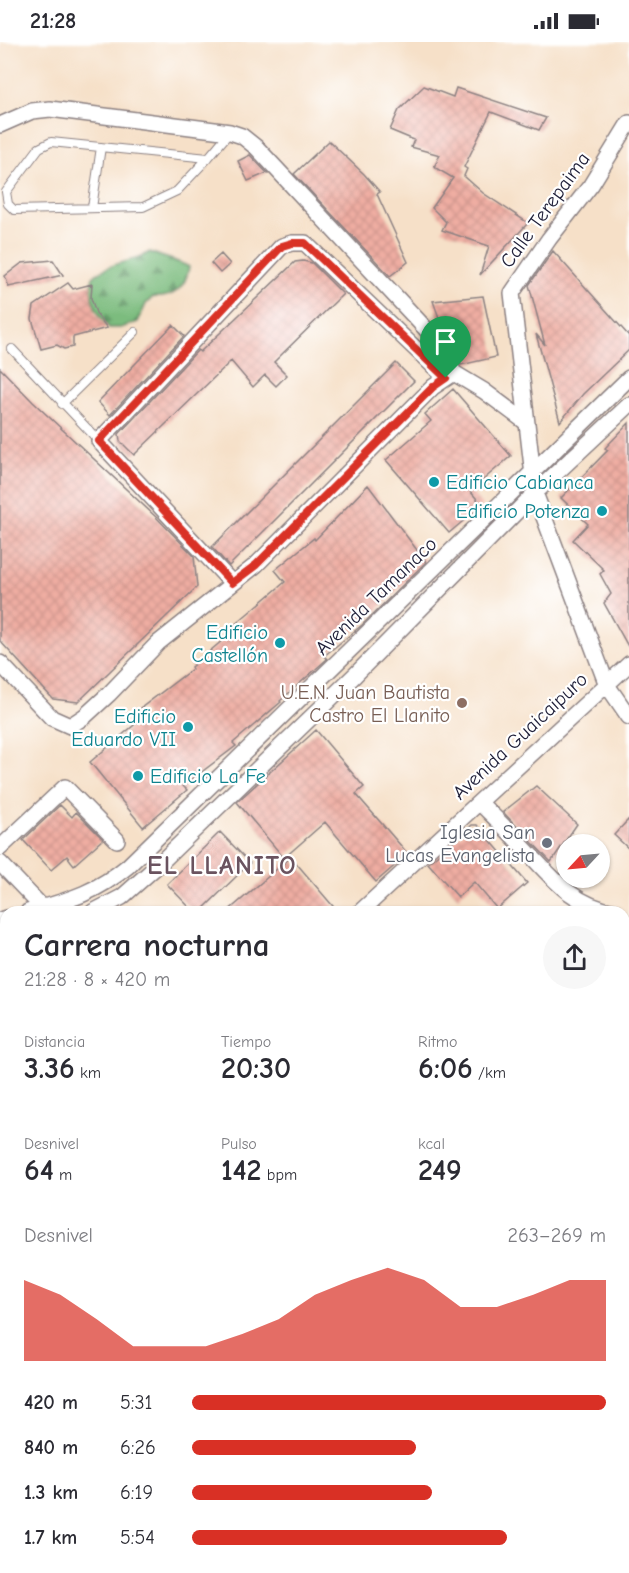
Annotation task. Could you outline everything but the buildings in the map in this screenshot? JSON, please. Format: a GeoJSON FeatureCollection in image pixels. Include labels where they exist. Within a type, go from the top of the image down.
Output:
{"type":"FeatureCollection","features":[{"type":"Feature","properties":{"kind":"street"},"geometry":{"type":"LineString","coordinates":[[0,125],[32,111],[50,108],[230,132],[242,136],[257,148],[439,343],[450,376]]}},
{"type":"Feature","properties":{"kind":"street","name":"Calle Terepaima"},"geometry":{"type":"LineString","coordinates":[[629,123],[591,185],[549,239],[512,293],[535,493],[606,685],[629,717]]}},
{"type":"Feature","properties":{"kind":"street"},"geometry":{"type":"LineString","coordinates":[[232,583],[99,441],[282,246],[305,243],[450,376],[484,391],[527,423]]}},
{"type":"Feature","properties":{"kind":"street"},"geometry":{"type":"LineString","coordinates":[[0,663],[52,718],[70,726],[109,694],[158,643],[256,565],[433,387],[450,376]]}},
{"type":"Feature","properties":{"kind":"street","name":"Avenida Tamanaco"},"geometry":{"type":"LineString","coordinates":[[47,906],[94,890],[128,866],[629,378]]}},
{"type":"Feature","properties":{"kind":"street","name":"Avenida Tamanaco"},"geometry":{"type":"LineString","coordinates":[[105,906],[122,897],[157,866],[355,675],[535,493],[629,405]]}},
{"type":"Feature","properties":{"kind":"street","name":"Avenida Guaicaipuro"},"geometry":{"type":"LineString","coordinates":[[367,906],[629,664]]}},
{"type":"Feature","properties":{"kind":"street"},"geometry":{"type":"LineString","coordinates":[[0,848],[65,787],[117,840]]}},
{"type":"Feature","properties":{"kind":"street"},"geometry":{"type":"LineString","coordinates":[[480,802],[524,847],[552,880],[569,893],[594,906]]}},
{"type":"Feature","properties":{"kind":"street"},"geometry":{"type":"LineString","coordinates":[[0,863],[32,906]]}},
{"type":"Feature","properties":{"kind":"lane"},"geometry":{"type":"LineString","coordinates":[[208,158],[51,142],[39,148],[6,192],[8,204],[14,210],[143,207],[177,191],[208,158],[230,132]]}},
{"type":"Feature","properties":{"kind":"lane"},"geometry":{"type":"LineString","coordinates":[[92,208],[101,147]]}},
{"type":"Feature","properties":{"kind":"lane"},"geometry":{"type":"LineString","coordinates":[[62,404],[135,332]]}},
{"type":"Feature","properties":{"kind":"lane"},"geometry":{"type":"LineString","coordinates":[[12,349],[99,441]]}},
{"type":"Feature","properties":{"kind":"green space"},"geometry":{"type":"Polygon","coordinates":[[[150,252],[189,267],[182,286],[173,294],[153,297],[146,304],[138,322],[121,328],[109,328],[94,305],[91,292],[93,277],[106,268],[150,252]]]}},
{"type":"Feature","properties":{"kind":"place","name":"Edificio Cabianca"},"geometry":{"type":"Point","coordinates":[434,482]}},
{"type":"Feature","properties":{"kind":"place","name":"Edificio Potenza"},"geometry":{"type":"Point","coordinates":[602,511]}},
{"type":"Feature","properties":{"kind":"place","name":"Edificio Castellón"},"geometry":{"type":"Point","coordinates":[280,643]}},
{"type":"Feature","properties":{"kind":"place","name":"U.E.N. Juan Bautista Castro El Llanito"},"geometry":{"type":"Point","coordinates":[462,703]}},
{"type":"Feature","properties":{"kind":"place","name":"Edificio Eduardo VII"},"geometry":{"type":"Point","coordinates":[188,727]}},
{"type":"Feature","properties":{"kind":"place","name":"Edificio La Fe"},"geometry":{"type":"Point","coordinates":[138,776]}},
{"type":"Feature","properties":{"kind":"place","name":"Iglesia San Lucas Evangelista"},"geometry":{"type":"Point","coordinates":[547,843]}},
{"type":"Feature","properties":{"kind":"district","name":"EL LLANITO"},"geometry":{"type":"Point","coordinates":[222,866]}},
{"type":"Feature","properties":{"kind":"route"},"geometry":{"type":"LineString","coordinates":[[292,243],[305,243],[446,378],[433,387],[256,565],[232,583],[99,441],[282,246],[292,243]]}}]}
